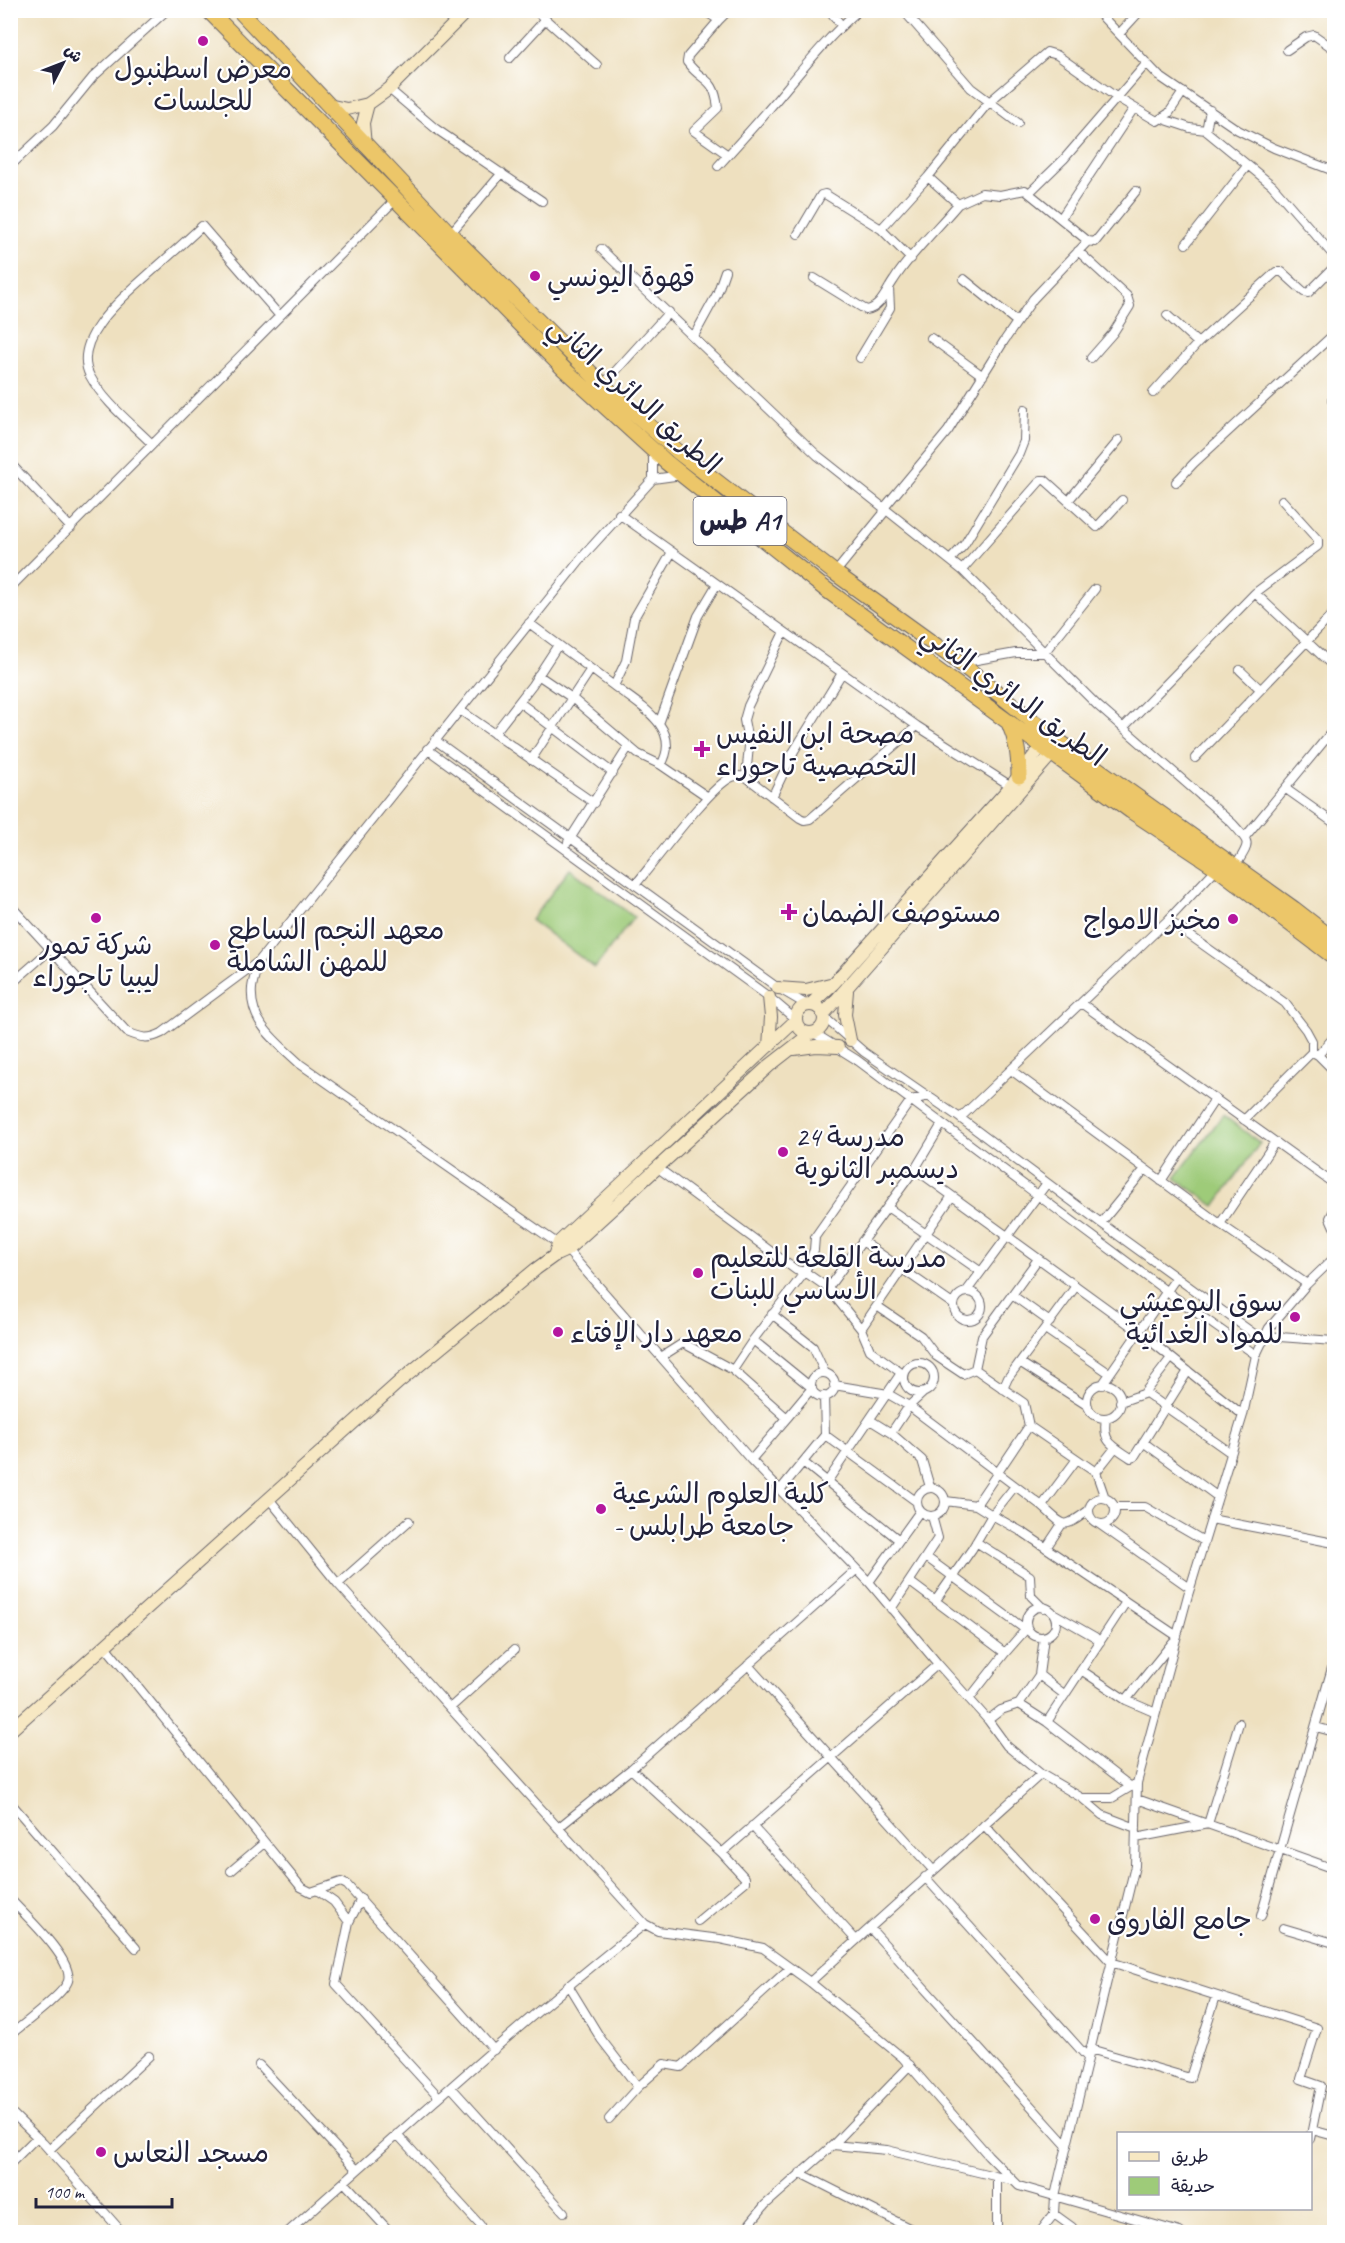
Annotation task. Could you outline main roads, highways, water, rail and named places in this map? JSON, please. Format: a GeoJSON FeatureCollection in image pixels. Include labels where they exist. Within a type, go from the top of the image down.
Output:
{"type":"FeatureCollection","features":[{"type":"Feature","properties":{"kind":"highway","name":"الطريق الدائري الثاني"},"geometry":{"type":"LineString","coordinates":[[208,10],[564,369],[682,474],[824,588],[1009,723],[1051,745],[1235,867],[1335,940]]}},
{"type":"Feature","properties":{"kind":"highway","name":"الطريق الدائري الثاني"},"geometry":{"type":"LineString","coordinates":[[243,12],[365,146],[450,234],[603,385],[677,451],[835,573],[960,663],[1051,745],[1131,811],[1216,868],[1335,957]]}},
{"type":"Feature","properties":{"kind":"highway"},"geometry":{"type":"LineString","coordinates":[[1009,723],[1016,738],[1019,754],[1015,781]]}},
{"type":"Feature","properties":{"kind":"place","name":"معرض اسطنبول للجلسات"},"geometry":{"type":"Point","coordinates":[203,41]}},
{"type":"Feature","properties":{"kind":"place","name":"قهوة اليونسي"},"geometry":{"type":"Point","coordinates":[535,276]}},
{"type":"Feature","properties":{"kind":"place","name":"مصحة ابن النفيس التخصصية تاجوراء"},"geometry":{"type":"Point","coordinates":[702,749]}},
{"type":"Feature","properties":{"kind":"place","name":"مستوصف الضمان"},"geometry":{"type":"Point","coordinates":[789,912]}},
{"type":"Feature","properties":{"kind":"place","name":"شركة تمور ليبيا تاجوراء"},"geometry":{"type":"Point","coordinates":[96,918]}},
{"type":"Feature","properties":{"kind":"place","name":"مخبز الامواج"},"geometry":{"type":"Point","coordinates":[1233,919]}},
{"type":"Feature","properties":{"kind":"place","name":"معهد النجم الساطع للمهن الشاملة"},"geometry":{"type":"Point","coordinates":[215,945]}},
{"type":"Feature","properties":{"kind":"place","name":"مدرسة 24 ديسمبر الثانوية"},"geometry":{"type":"Point","coordinates":[783,1152]}},
{"type":"Feature","properties":{"kind":"place","name":"مدرسة القلعة للتعليم الأساسي للبنات"},"geometry":{"type":"Point","coordinates":[698,1273]}},
{"type":"Feature","properties":{"kind":"place","name":"سوق البوعيشي للمواد الغدائية"},"geometry":{"type":"Point","coordinates":[1295,1317]}},
{"type":"Feature","properties":{"kind":"place","name":"معهد دار الإفتاء"},"geometry":{"type":"Point","coordinates":[558,1332]}},
{"type":"Feature","properties":{"kind":"place","name":"كلية العلوم الشرعية - جامعة طرابلس"},"geometry":{"type":"Point","coordinates":[601,1509]}},
{"type":"Feature","properties":{"kind":"place","name":"جامع الفاروق"},"geometry":{"type":"Point","coordinates":[1095,1919]}},
{"type":"Feature","properties":{"kind":"place","name":"مسجد النعاس"},"geometry":{"type":"Point","coordinates":[101,2152]}}]}
